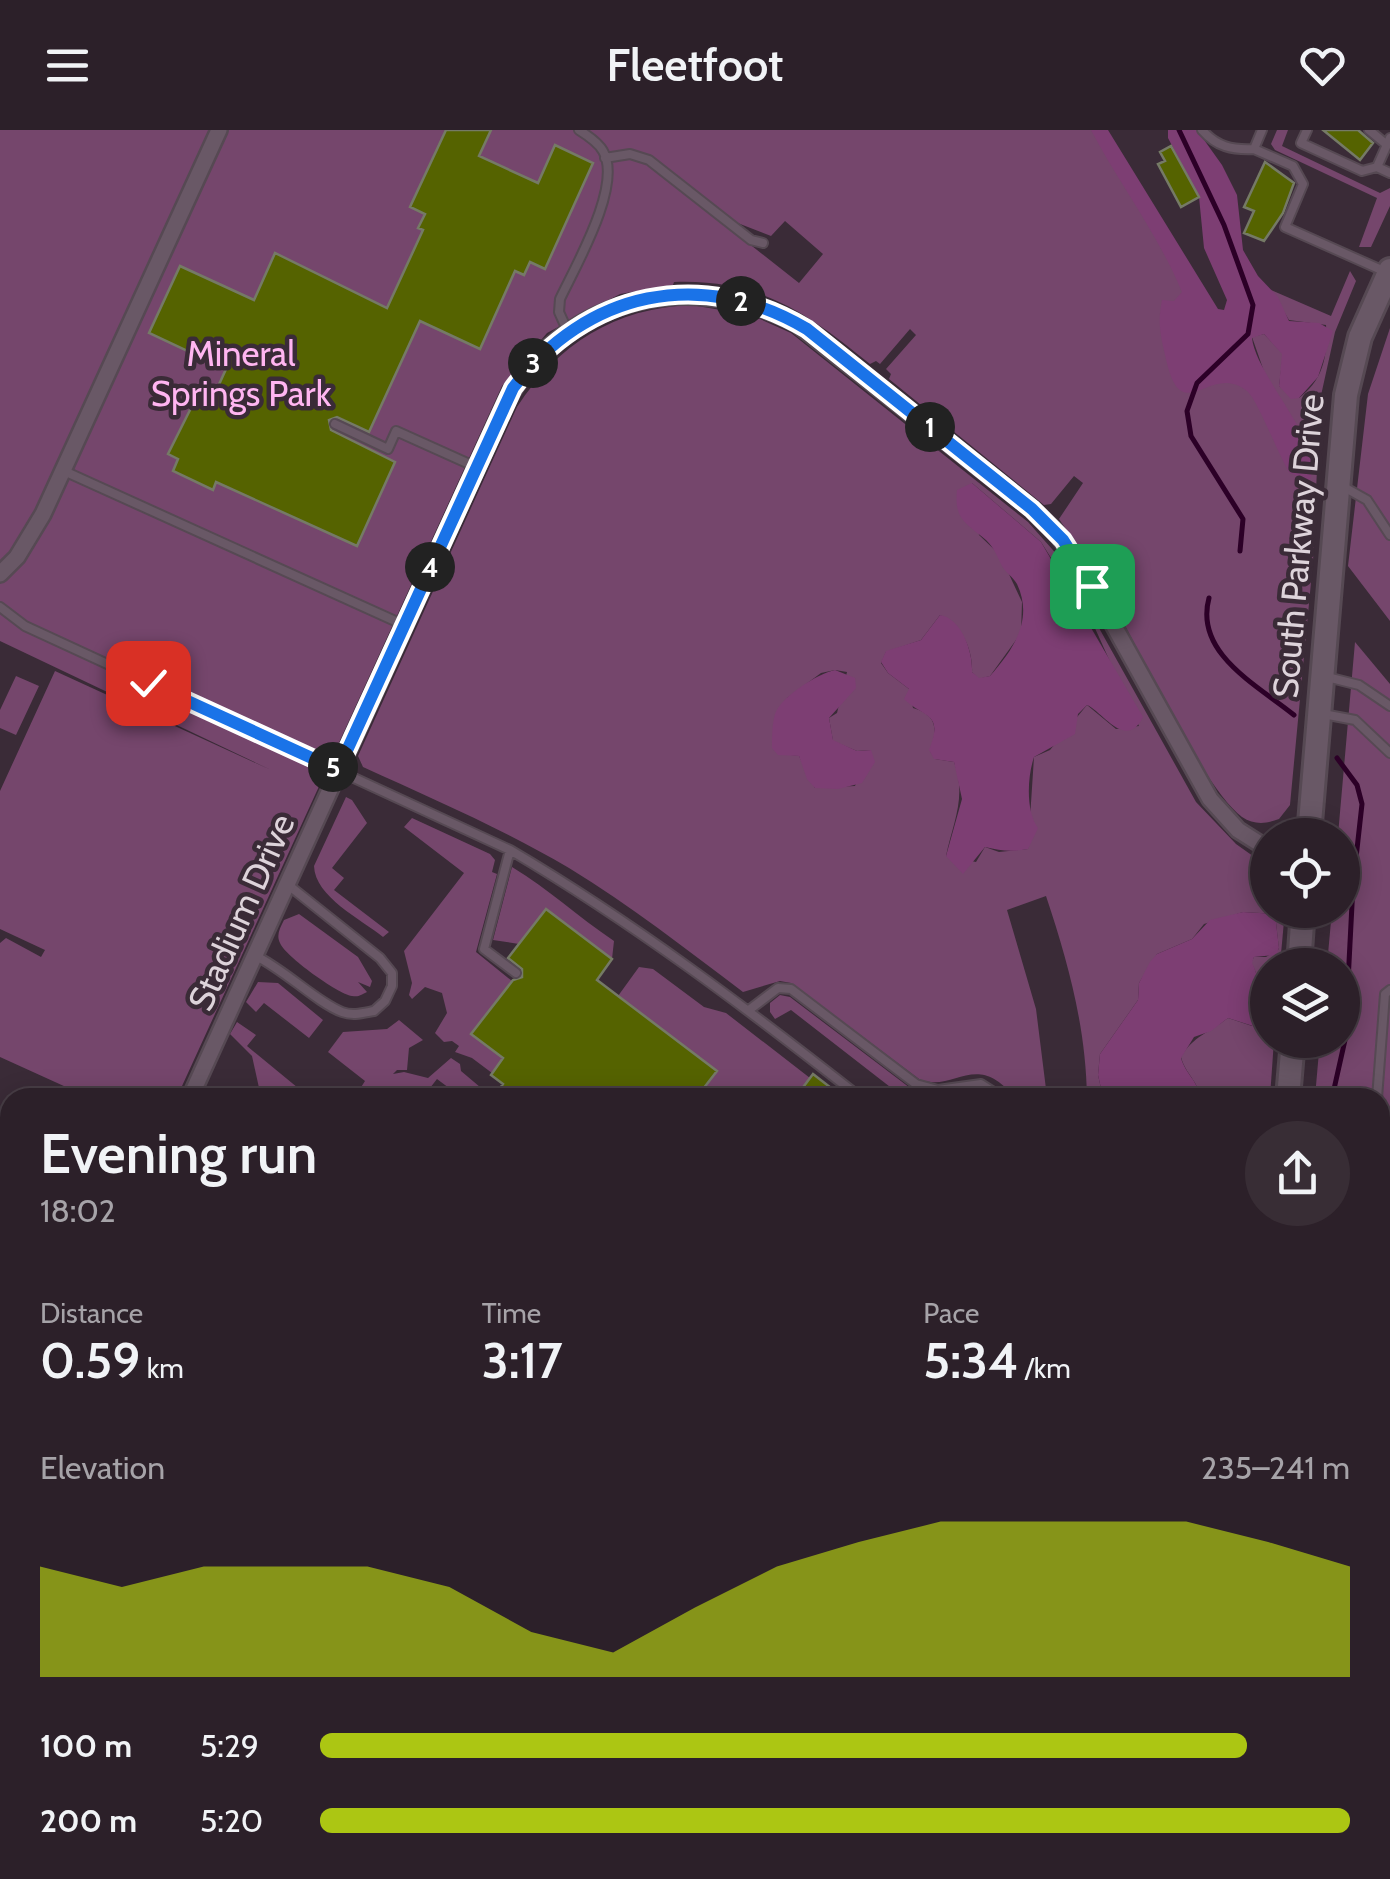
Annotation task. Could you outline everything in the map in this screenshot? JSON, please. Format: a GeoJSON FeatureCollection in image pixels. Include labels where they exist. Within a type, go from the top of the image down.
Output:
{"type":"FeatureCollection","features":[{"type":"Feature","properties":{"kind":"main road","name":"South Parkway Drive"},"geometry":{"type":"LineString","coordinates":[[1310,818],[1336,482],[1349,376],[1360,337],[1389,272]]}},
{"type":"Feature","properties":{"kind":"main road"},"geometry":{"type":"LineString","coordinates":[[1289,1088],[1291,1058]]}},
{"type":"Feature","properties":{"kind":"street"},"geometry":{"type":"LineString","coordinates":[[0,574],[30,538],[64,470],[219,130]]}},
{"type":"Feature","properties":{"kind":"street","name":"Stadium Drive"},"geometry":{"type":"LineString","coordinates":[[194,1088],[513,388],[542,353],[568,332],[628,302],[701,294],[735,299],[768,310],[826,343],[1054,530],[1079,563],[1210,799],[1250,838]]}},
{"type":"Feature","properties":{"kind":"lane"},"geometry":{"type":"LineString","coordinates":[[568,332],[559,312],[560,299],[604,197],[605,158],[595,141],[579,130]]}},
{"type":"Feature","properties":{"kind":"lane"},"geometry":{"type":"LineString","coordinates":[[1202,130],[1216,144],[1236,150],[1254,149],[1292,166],[1303,184],[1285,227],[1389,272]]}},
{"type":"Feature","properties":{"kind":"lane"},"geometry":{"type":"LineString","coordinates":[[1254,149],[1262,130]]}},
{"type":"Feature","properties":{"kind":"lane"},"geometry":{"type":"LineString","coordinates":[[1307,130],[1301,143],[1362,172],[1377,167],[1390,173]]}},
{"type":"Feature","properties":{"kind":"lane"},"geometry":{"type":"LineString","coordinates":[[1370,130],[1388,141],[1377,167]]}},
{"type":"Feature","properties":{"kind":"lane"},"geometry":{"type":"LineString","coordinates":[[605,158],[630,154],[649,160],[751,240],[763,243]]}},
{"type":"Feature","properties":{"kind":"lane"},"geometry":{"type":"LineString","coordinates":[[335,424],[388,449],[396,431],[476,466]]}},
{"type":"Feature","properties":{"kind":"lane"},"geometry":{"type":"LineString","coordinates":[[64,470],[404,625]]}},
{"type":"Feature","properties":{"kind":"lane"},"geometry":{"type":"LineString","coordinates":[[1336,482],[1367,500],[1390,535]]}},
{"type":"Feature","properties":{"kind":"lane"},"geometry":{"type":"LineString","coordinates":[[0,607],[25,626],[510,850],[577,890],[750,1010],[848,1088]]}},
{"type":"Feature","properties":{"kind":"lane"},"geometry":{"type":"LineString","coordinates":[[1322,677],[1359,684],[1390,706]]}},
{"type":"Feature","properties":{"kind":"lane"},"geometry":{"type":"LineString","coordinates":[[1318,712],[1355,720],[1390,753]]}},
{"type":"Feature","properties":{"kind":"lane"},"geometry":{"type":"LineString","coordinates":[[510,850],[484,949],[516,973]]}},
{"type":"Feature","properties":{"kind":"lane"},"geometry":{"type":"LineString","coordinates":[[254,955],[280,968],[340,1011],[374,1011],[392,986],[392,973],[380,958],[286,884]]}},
{"type":"Feature","properties":{"kind":"lane"},"geometry":{"type":"LineString","coordinates":[[750,1010],[778,988],[791,989],[916,1084],[931,1088]]}},
{"type":"Feature","properties":{"kind":"lane"},"geometry":{"type":"LineString","coordinates":[[1378,1088],[1385,994],[1390,990]]}},
{"type":"Feature","properties":{"kind":"lane"},"geometry":{"type":"LineString","coordinates":[[952,1088],[981,1084],[987,1088]]}},
{"type":"Feature","properties":{"kind":"green space","name":"Mineral Springs Park"},"geometry":{"type":"Polygon","coordinates":[[[0,130],[1097,130],[1312,461],[1311,452],[1267,380],[1252,337],[1264,334],[1283,354],[1279,386],[1299,398],[1323,366],[1326,325],[1289,320],[1271,290],[1331,316],[1350,271],[1356,281],[1335,332],[1320,400],[1313,561],[1290,805],[1280,818],[1242,817],[1209,778],[1191,748],[1111,599],[1115,594],[1106,578],[1099,578],[1059,519],[1083,483],[1074,476],[1051,504],[1044,505],[889,379],[891,374],[886,369],[916,335],[910,329],[880,364],[870,364],[803,314],[732,286],[674,282],[620,294],[547,333],[502,386],[181,1088],[68,1088],[0,1057],[0,943],[6,938],[41,957],[45,950],[0,929],[0,791],[55,671],[271,770],[0,641],[0,130]],[[655,160],[657,171],[799,283],[823,254],[785,221],[771,236],[735,222],[655,160]]]}},
{"type":"Feature","properties":{"kind":"green space"},"geometry":{"type":"Polygon","coordinates":[[[1277,130],[1288,130],[1282,146],[1380,193],[1390,188],[1390,206],[1371,247],[1359,247],[1377,198],[1275,150],[1271,144],[1277,130]]]}},
{"type":"Feature","properties":{"kind":"green space"},"geometry":{"type":"Polygon","coordinates":[[[691,305],[751,315],[791,333],[1028,522],[1060,558],[1196,802],[1250,854],[1250,912],[1204,924],[1192,939],[1157,954],[1139,983],[1138,1000],[1100,1054],[1101,1088],[1086,1088],[1074,995],[1046,896],[1007,910],[1036,1009],[1046,1088],[1005,1088],[988,1076],[976,1074],[931,1082],[919,1079],[791,983],[780,981],[743,992],[636,912],[569,868],[493,827],[363,767],[358,756],[517,407],[570,348],[613,322],[638,313],[691,305]],[[972,483],[979,535],[1000,555],[1022,602],[1021,633],[990,676],[978,679],[972,672],[964,638],[940,615],[921,640],[886,652],[881,663],[909,689],[913,708],[934,724],[930,751],[935,759],[954,762],[959,798],[946,856],[976,862],[985,847],[999,852],[1028,849],[1034,757],[1050,750],[1087,705],[1116,729],[1139,726],[1094,626],[1041,542],[972,483]],[[847,672],[821,673],[787,698],[791,755],[799,756],[815,788],[855,786],[871,750],[857,751],[833,741],[829,718],[837,713],[847,672]]]}},
{"type":"Feature","properties":{"kind":"green space"},"geometry":{"type":"Polygon","coordinates":[[[1390,328],[1390,621],[1348,566],[1368,394],[1390,328]]]}},
{"type":"Feature","properties":{"kind":"green space"},"geometry":{"type":"Polygon","coordinates":[[[1355,642],[1390,684],[1390,1088],[1316,1088],[1318,1058],[1360,1058],[1360,948],[1329,948],[1330,928],[1360,928],[1360,818],[1339,818],[1355,642]]]}},
{"type":"Feature","properties":{"kind":"green space"},"geometry":{"type":"Polygon","coordinates":[[[16,676],[39,686],[16,735],[0,728],[0,710],[16,676]]]}},
{"type":"Feature","properties":{"kind":"green space"},"geometry":{"type":"Polygon","coordinates":[[[346,797],[367,823],[332,868],[344,878],[334,890],[389,932],[383,937],[330,897],[316,877],[314,866],[346,797]]]}},
{"type":"Feature","properties":{"kind":"green space"},"geometry":{"type":"Polygon","coordinates":[[[412,818],[490,854],[495,860],[492,872],[497,874],[476,952],[512,981],[472,1034],[503,1058],[492,1073],[472,1058],[455,1052],[459,1046],[452,1041],[444,1042],[435,1033],[447,1013],[442,993],[425,987],[412,999],[409,995],[412,983],[404,951],[464,873],[404,827],[412,818]]]}},
{"type":"Feature","properties":{"kind":"green space"},"geometry":{"type":"Polygon","coordinates":[[[512,867],[614,941],[612,959],[546,909],[519,944],[493,940],[512,867]]]}},
{"type":"Feature","properties":{"kind":"green space"},"geometry":{"type":"Polygon","coordinates":[[[299,914],[358,957],[372,981],[370,987],[358,982],[367,992],[357,996],[345,994],[284,949],[278,937],[281,926],[284,920],[299,914]]]}},
{"type":"Feature","properties":{"kind":"green space"},"geometry":{"type":"Polygon","coordinates":[[[1277,928],[1283,928],[1282,948],[1277,928]]]}},
{"type":"Feature","properties":{"kind":"green space"},"geometry":{"type":"Polygon","coordinates":[[[639,967],[653,969],[704,1007],[726,1013],[810,1078],[804,1086],[807,1088],[706,1088],[716,1071],[618,996],[639,967]]]}},
{"type":"Feature","properties":{"kind":"green space"},"geometry":{"type":"Polygon","coordinates":[[[258,982],[278,983],[323,1020],[309,1038],[264,1003],[256,1012],[246,1002],[258,982]]]}},
{"type":"Feature","properties":{"kind":"green space"},"geometry":{"type":"Polygon","coordinates":[[[780,995],[790,997],[910,1088],[891,1088],[791,1010],[775,1019],[770,1003],[780,995]]]}},
{"type":"Feature","properties":{"kind":"green space"},"geometry":{"type":"Polygon","coordinates":[[[1228,1018],[1250,1025],[1250,1058],[1273,1058],[1271,1088],[1198,1088],[1185,1068],[1181,1057],[1185,1050],[1228,1018]]]}},
{"type":"Feature","properties":{"kind":"green space"},"geometry":{"type":"Polygon","coordinates":[[[399,1020],[423,1040],[409,1048],[407,1070],[393,1074],[404,1072],[428,1078],[451,1058],[481,1088],[449,1088],[437,1079],[430,1088],[361,1088],[365,1081],[328,1052],[343,1032],[387,1029],[399,1020]]]}},
{"type":"Feature","properties":{"kind":"green space"},"geometry":{"type":"Polygon","coordinates":[[[237,1022],[256,1035],[247,1046],[298,1088],[259,1088],[252,1056],[230,1034],[237,1022]]]}},
{"type":"Feature","properties":{"kind":"shaded area"},"geometry":{"type":"Polygon","coordinates":[[[1091,130],[1108,130],[1218,309],[1224,310],[1227,300],[1204,248],[1199,197],[1168,138],[1168,130],[1197,130],[1237,195],[1243,250],[1258,276],[1278,297],[1289,321],[1319,323],[1333,331],[1318,377],[1299,398],[1291,399],[1279,386],[1282,354],[1264,334],[1252,338],[1265,372],[1309,450],[1309,481],[1290,473],[1247,391],[1221,383],[1189,393],[1180,390],[1173,380],[1161,337],[1161,309],[1162,300],[1174,301],[1182,292],[1162,250],[1091,130]]]}},
{"type":"Feature","properties":{"kind":"shaded area"},"geometry":{"type":"Polygon","coordinates":[[[972,483],[1041,542],[1143,717],[1136,727],[1122,730],[1087,705],[1078,714],[1075,734],[1034,757],[1029,794],[1038,828],[1028,849],[1006,851],[985,847],[963,874],[946,856],[962,799],[954,762],[934,759],[929,750],[933,722],[904,699],[909,689],[888,673],[881,662],[886,651],[921,640],[940,615],[960,630],[971,655],[972,672],[979,678],[990,676],[1019,634],[1023,610],[1017,584],[992,546],[963,520],[957,508],[957,490],[972,483]]]}},
{"type":"Feature","properties":{"kind":"shaded area"},"geometry":{"type":"Polygon","coordinates":[[[835,670],[855,678],[856,688],[829,718],[833,740],[857,751],[871,750],[875,762],[862,783],[838,789],[815,788],[807,779],[799,756],[778,755],[772,748],[773,722],[779,707],[792,693],[835,670]]]}},
{"type":"Feature","properties":{"kind":"shaded area"},"geometry":{"type":"Polygon","coordinates":[[[1243,912],[1250,912],[1250,928],[1277,928],[1279,948],[1250,948],[1250,1025],[1228,1018],[1211,1031],[1194,1037],[1181,1058],[1198,1088],[1101,1088],[1100,1054],[1138,1000],[1139,983],[1150,962],[1157,954],[1192,939],[1210,920],[1243,912]]]}},
{"type":"Feature","properties":{"kind":"building"},"geometry":{"type":"Polygon","coordinates":[[[446,130],[491,130],[479,156],[538,183],[555,145],[593,163],[545,269],[530,262],[524,275],[515,271],[480,349],[420,321],[369,432],[337,417],[329,420],[331,430],[395,462],[357,546],[216,482],[213,490],[173,471],[178,459],[168,454],[197,396],[211,402],[226,369],[149,333],[180,266],[254,300],[275,253],[387,308],[423,230],[418,228],[425,214],[410,207],[446,130]]]}},
{"type":"Feature","properties":{"kind":"building"},"geometry":{"type":"Polygon","coordinates":[[[1323,130],[1358,130],[1373,143],[1360,160],[1323,130]]]}},
{"type":"Feature","properties":{"kind":"building"},"geometry":{"type":"Polygon","coordinates":[[[1171,146],[1199,197],[1181,207],[1158,164],[1165,161],[1160,152],[1171,146]]]}},
{"type":"Feature","properties":{"kind":"building"},"geometry":{"type":"Polygon","coordinates":[[[1265,162],[1294,183],[1283,213],[1264,241],[1244,233],[1254,211],[1244,207],[1265,162]]]}},
{"type":"Feature","properties":{"kind":"building"},"geometry":{"type":"Polygon","coordinates":[[[546,909],[612,959],[597,980],[717,1071],[704,1088],[500,1088],[503,1084],[491,1075],[503,1058],[471,1034],[513,980],[522,977],[522,969],[508,958],[546,909]]]}},
{"type":"Feature","properties":{"kind":"building"},"geometry":{"type":"Polygon","coordinates":[[[813,1074],[831,1088],[802,1088],[813,1074]]]}},
{"type":"Feature","properties":{"kind":"waterway"},"geometry":{"type":"LineString","coordinates":[[1179,130],[1224,225],[1253,305],[1248,334],[1197,383],[1187,411],[1191,436],[1243,519],[1240,551]]}},
{"type":"Feature","properties":{"kind":"waterway"},"geometry":{"type":"LineString","coordinates":[[1209,598],[1207,618],[1220,651],[1247,679],[1294,715]]}},
{"type":"Feature","properties":{"kind":"waterway"},"geometry":{"type":"LineString","coordinates":[[1334,1088],[1345,1040],[1353,885],[1362,804],[1357,785],[1337,758]]}},
{"type":"Feature","properties":{"kind":"route"},"geometry":{"type":"LineString","coordinates":[[148,683],[338,770],[513,388],[554,342],[596,315],[644,298],[680,294],[735,299],[807,329],[1032,509],[1063,540],[1092,586]]}}]}
